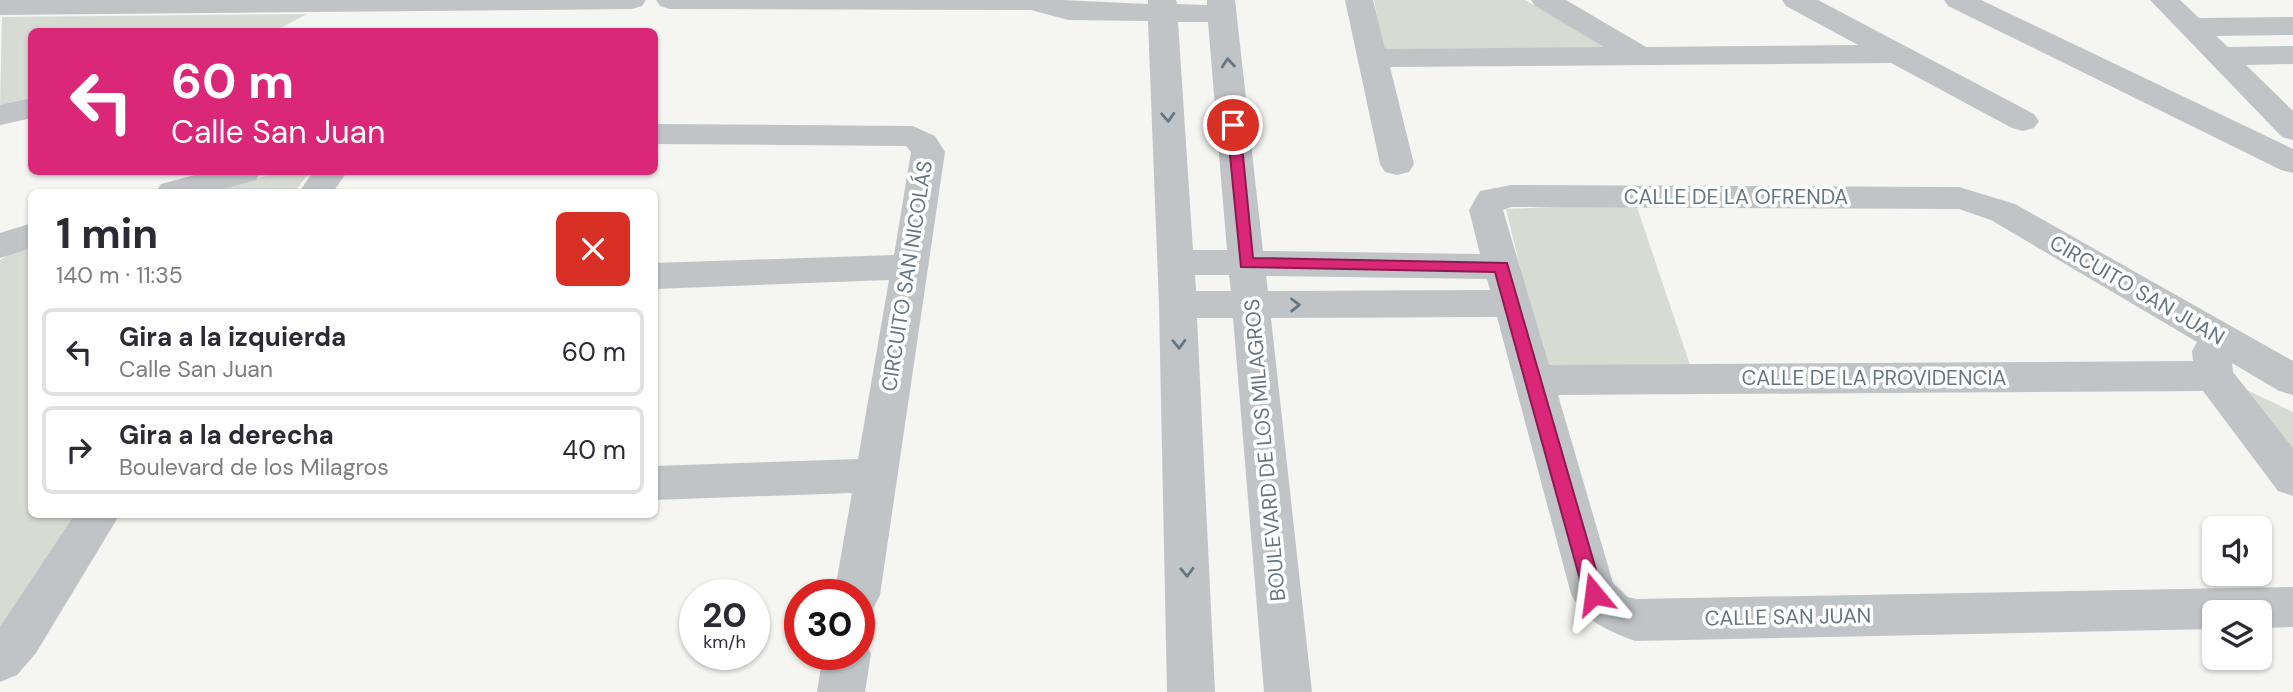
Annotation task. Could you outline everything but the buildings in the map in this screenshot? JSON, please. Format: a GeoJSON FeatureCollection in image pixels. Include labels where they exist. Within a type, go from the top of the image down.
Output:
{"type":"FeatureCollection","features":[{"type":"Feature","properties":{"kind":"street"},"geometry":{"type":"LineString","coordinates":[[0,6],[45,3],[632,0]]}},
{"type":"Feature","properties":{"kind":"street"},"geometry":{"type":"LineString","coordinates":[[670,0],[1033,0],[1068,11],[1162,6],[1222,7]]}},
{"type":"Feature","properties":{"kind":"street"},"geometry":{"type":"LineString","coordinates":[[1359,0],[1397,164]]}},
{"type":"Feature","properties":{"kind":"street"},"geometry":{"type":"LineString","coordinates":[[1545,0],[1640,56]]}},
{"type":"Feature","properties":{"kind":"street"},"geometry":{"type":"LineString","coordinates":[[1796,0],[2023,121]]}},
{"type":"Feature","properties":{"kind":"street"},"geometry":{"type":"LineString","coordinates":[[1958,0],[2293,162]]}},
{"type":"Feature","properties":{"kind":"street"},"geometry":{"type":"LineString","coordinates":[[2164,0],[2293,130]]}},
{"type":"Feature","properties":{"kind":"street"},"geometry":{"type":"LineString","coordinates":[[336,28],[435,1]]}},
{"type":"Feature","properties":{"kind":"street"},"geometry":{"type":"LineString","coordinates":[[1162,6],[1178,305],[1191,692]]}},
{"type":"Feature","properties":{"kind":"street","name":"BOULEVARD DE LOS MILAGROS"},"geometry":{"type":"LineString","coordinates":[[1222,7],[1288,692]]}},
{"type":"Feature","properties":{"kind":"street"},"geometry":{"type":"LineString","coordinates":[[2191,27],[2293,26]]}},
{"type":"Feature","properties":{"kind":"street"},"geometry":{"type":"LineString","coordinates":[[1374,58],[1898,54]]}},
{"type":"Feature","properties":{"kind":"street"},"geometry":{"type":"LineString","coordinates":[[2220,56],[2293,55]]}},
{"type":"Feature","properties":{"kind":"street"},"geometry":{"type":"LineString","coordinates":[[0,115],[28,108]]}},
{"type":"Feature","properties":{"kind":"street","name":"CIRCUITO SAN NICOLÁS"},"geometry":{"type":"LineString","coordinates":[[658,134],[913,136],[923,143],[928,152],[860,579]]}},
{"type":"Feature","properties":{"kind":"street"},"geometry":{"type":"LineString","coordinates":[[184,189],[233,175]]}},
{"type":"Feature","properties":{"kind":"street","name":"CALLE DE LA OFRENDA"},"geometry":{"type":"LineString","coordinates":[[1492,200],[1511,196],[1819,197],[1959,198],[1980,202]]}},
{"type":"Feature","properties":{"kind":"street","name":"CALLE SAN JUAN"},"geometry":{"type":"LineString","coordinates":[[1492,200],[1486,210],[1594,594],[1612,611],[1635,620],[2293,607]]}},
{"type":"Feature","properties":{"kind":"street","name":"CIRCUITO SAN JUAN"},"geometry":{"type":"LineString","coordinates":[[1980,202],[2003,212],[2293,380]]}},
{"type":"Feature","properties":{"kind":"street"},"geometry":{"type":"LineString","coordinates":[[0,246],[28,236]]}},
{"type":"Feature","properties":{"kind":"street"},"geometry":{"type":"LineString","coordinates":[[1174,262],[1247,263],[1507,285]]}},
{"type":"Feature","properties":{"kind":"street"},"geometry":{"type":"LineString","coordinates":[[658,276],[909,267]]}},
{"type":"Feature","properties":{"kind":"street"},"geometry":{"type":"LineString","coordinates":[[1178,305],[1252,306],[1507,285]]}},
{"type":"Feature","properties":{"kind":"street"},"geometry":{"type":"LineString","coordinates":[[2209,332],[2214,376],[2293,479]]}},
{"type":"Feature","properties":{"kind":"street","name":"CALLE DE LA PROVIDENCIA"},"geometry":{"type":"LineString","coordinates":[[1534,380],[2214,376]]}},
{"type":"Feature","properties":{"kind":"street"},"geometry":{"type":"LineString","coordinates":[[658,483],[876,475]]}},
{"type":"Feature","properties":{"kind":"street"},"geometry":{"type":"LineString","coordinates":[[0,660],[20,638],[96,518]]}},
{"type":"Feature","properties":{"kind":"street"},"geometry":{"type":"LineString","coordinates":[[841,692],[844,670]]}},
{"type":"Feature","properties":{"kind":"shaded area"},"geometry":{"type":"Polygon","coordinates":[[[1374,0],[1525,0],[1607,48],[1383,49],[1374,0]]]}},
{"type":"Feature","properties":{"kind":"shaded area"},"geometry":{"type":"Polygon","coordinates":[[[307,14],[281,28],[28,28],[28,101],[0,108],[2,17],[307,14]]]}},
{"type":"Feature","properties":{"kind":"shaded area"},"geometry":{"type":"Polygon","coordinates":[[[270,175],[307,175],[297,189],[220,189],[270,175]]]}},
{"type":"Feature","properties":{"kind":"shaded area"},"geometry":{"type":"Polygon","coordinates":[[[1636,204],[1690,365],[1544,367],[1506,209],[1636,204]]]}},
{"type":"Feature","properties":{"kind":"shaded area"},"geometry":{"type":"Polygon","coordinates":[[[28,247],[28,518],[85,518],[0,636],[0,260],[28,247]]]}},
{"type":"Feature","properties":{"kind":"shaded area"},"geometry":{"type":"Polygon","coordinates":[[[2232,383],[2293,412],[2293,462],[2232,383]]]}},
{"type":"Feature","properties":{"kind":"route"},"geometry":{"type":"LineString","coordinates":[[1233,125],[1247,263],[1502,267],[1594,594]]}}]}
